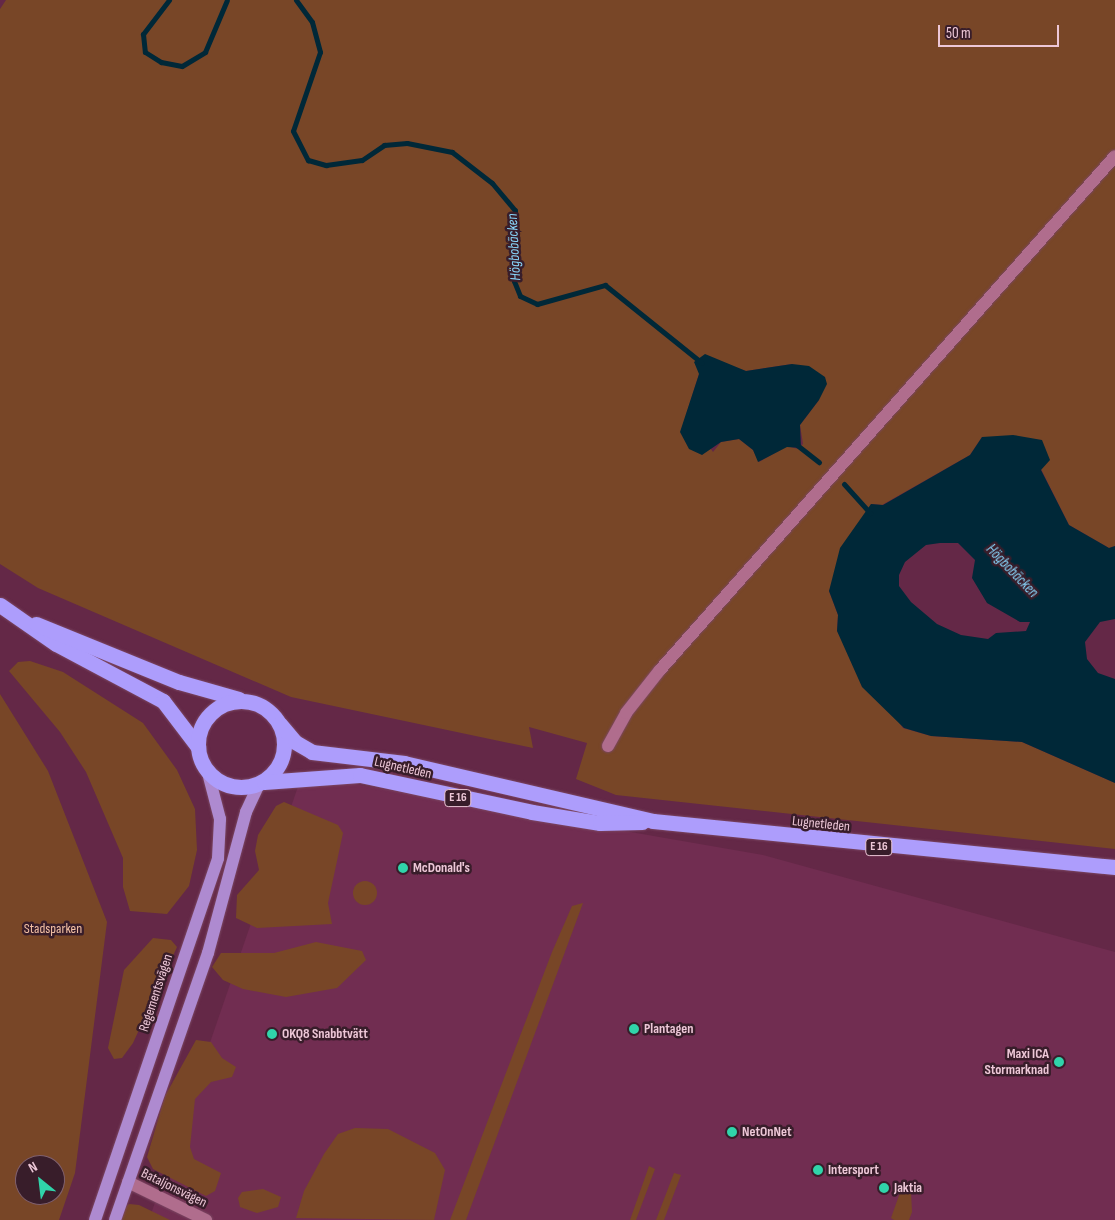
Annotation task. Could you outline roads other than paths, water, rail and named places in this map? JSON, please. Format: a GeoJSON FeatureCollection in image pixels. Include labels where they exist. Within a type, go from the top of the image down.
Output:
{"type":"FeatureCollection","features":[{"type":"Feature","properties":{"kind":"highway","name":"E 16"},"geometry":{"type":"LineString","coordinates":[[0,605],[27,621],[56,644],[163,702],[198,747],[208,773],[231,787],[262,783]]}},
{"type":"Feature","properties":{"kind":"highway","name":"E 16"},"geometry":{"type":"LineString","coordinates":[[27,621],[62,631],[179,682],[263,707],[280,724]]}},
{"type":"Feature","properties":{"kind":"highway"},"geometry":{"type":"LineString","coordinates":[[198,747],[201,728],[212,712],[225,704],[245,701]]}},
{"type":"Feature","properties":{"kind":"highway"},"geometry":{"type":"LineString","coordinates":[[262,783],[283,755],[280,724]]}},
{"type":"Feature","properties":{"kind":"highway","name":"Lugnetleden"},"geometry":{"type":"LineString","coordinates":[[280,724],[295,742],[312,752],[422,767],[653,821],[1112,866]]}},
{"type":"Feature","properties":{"kind":"highway","name":"Lugnetleden"},"geometry":{"type":"LineString","coordinates":[[262,783],[360,775],[541,814],[600,823],[653,821]]}},
{"type":"Feature","properties":{"kind":"main road","name":"Regementsvägen"},"geometry":{"type":"LineString","coordinates":[[95,1220],[200,907],[221,835],[219,808],[208,773]]}},
{"type":"Feature","properties":{"kind":"main road"},"geometry":{"type":"LineString","coordinates":[[115,1220],[221,912],[246,812],[262,783]]}},
{"type":"Feature","properties":{"kind":"main road"},"geometry":{"type":"LineString","coordinates":[[112,1174],[128,1182]]}},
{"type":"Feature","properties":{"kind":"street"},"geometry":{"type":"LineString","coordinates":[[608,746],[626,713],[696,628],[1115,156]]}},
{"type":"Feature","properties":{"kind":"street","name":"Bataljonsvägen"},"geometry":{"type":"LineString","coordinates":[[128,1182],[206,1220]]}},
{"type":"Feature","properties":{"kind":"water"},"geometry":{"type":"Polygon","coordinates":[[[705,354],[746,371],[792,364],[809,366],[825,377],[827,384],[819,400],[800,425],[801,448],[787,447],[758,462],[753,450],[739,439],[721,442],[702,455],[689,449],[680,432],[699,374],[694,362],[705,354]]]}},
{"type":"Feature","properties":{"kind":"water"},"geometry":{"type":"Polygon","coordinates":[[[1013,435],[1042,440],[1050,460],[1041,470],[1069,525],[1109,548],[1115,546],[1115,619],[1100,622],[1085,642],[1087,659],[1098,673],[1115,679],[1115,783],[1022,742],[931,736],[904,728],[862,687],[837,631],[838,615],[829,591],[840,548],[871,504],[883,505],[970,455],[982,437],[1013,435]],[[958,543],[926,545],[905,562],[899,575],[899,586],[911,602],[937,624],[961,635],[988,639],[996,633],[1026,631],[1030,622],[1020,622],[987,603],[972,578],[975,560],[958,543]]]}},
{"type":"Feature","properties":{"kind":"waterway","name":"Högbobäcken"},"geometry":{"type":"LineString","coordinates":[[169,0],[143,34],[145,52],[161,62],[182,66],[205,52],[227,0]]}},
{"type":"Feature","properties":{"kind":"waterway","name":"Högbobäcken"},"geometry":{"type":"LineString","coordinates":[[296,0],[312,22],[320,52],[293,131],[308,160],[326,165],[362,160],[384,145],[407,143],[452,152],[492,183],[515,210],[514,281],[520,296],[537,304],[605,285],[702,363]]}},
{"type":"Feature","properties":{"kind":"waterway","name":"Högbobäcken"},"geometry":{"type":"LineString","coordinates":[[797,445],[819,462]]}},
{"type":"Feature","properties":{"kind":"waterway","name":"Högbobäcken"},"geometry":{"type":"LineString","coordinates":[[844,484],[870,513]]}},
{"type":"Feature","properties":{"kind":"place","name":"McDonald's"},"geometry":{"type":"Point","coordinates":[403,868]}},
{"type":"Feature","properties":{"kind":"place","name":"Plantagen"},"geometry":{"type":"Point","coordinates":[634,1029]}},
{"type":"Feature","properties":{"kind":"place","name":"OKQ8 Snabbtvätt"},"geometry":{"type":"Point","coordinates":[272,1034]}},
{"type":"Feature","properties":{"kind":"place","name":"Maxi ICA Stormarknad"},"geometry":{"type":"Point","coordinates":[1059,1062]}},
{"type":"Feature","properties":{"kind":"place","name":"NetOnNet"},"geometry":{"type":"Point","coordinates":[732,1132]}},
{"type":"Feature","properties":{"kind":"place","name":"Intersport"},"geometry":{"type":"Point","coordinates":[818,1170]}},
{"type":"Feature","properties":{"kind":"place","name":"Jaktia"},"geometry":{"type":"Point","coordinates":[884,1188]}},
{"type":"Feature","properties":{"kind":"park label","name":"Stadsparken"},"geometry":{"type":"Point","coordinates":[53,929]}}]}
